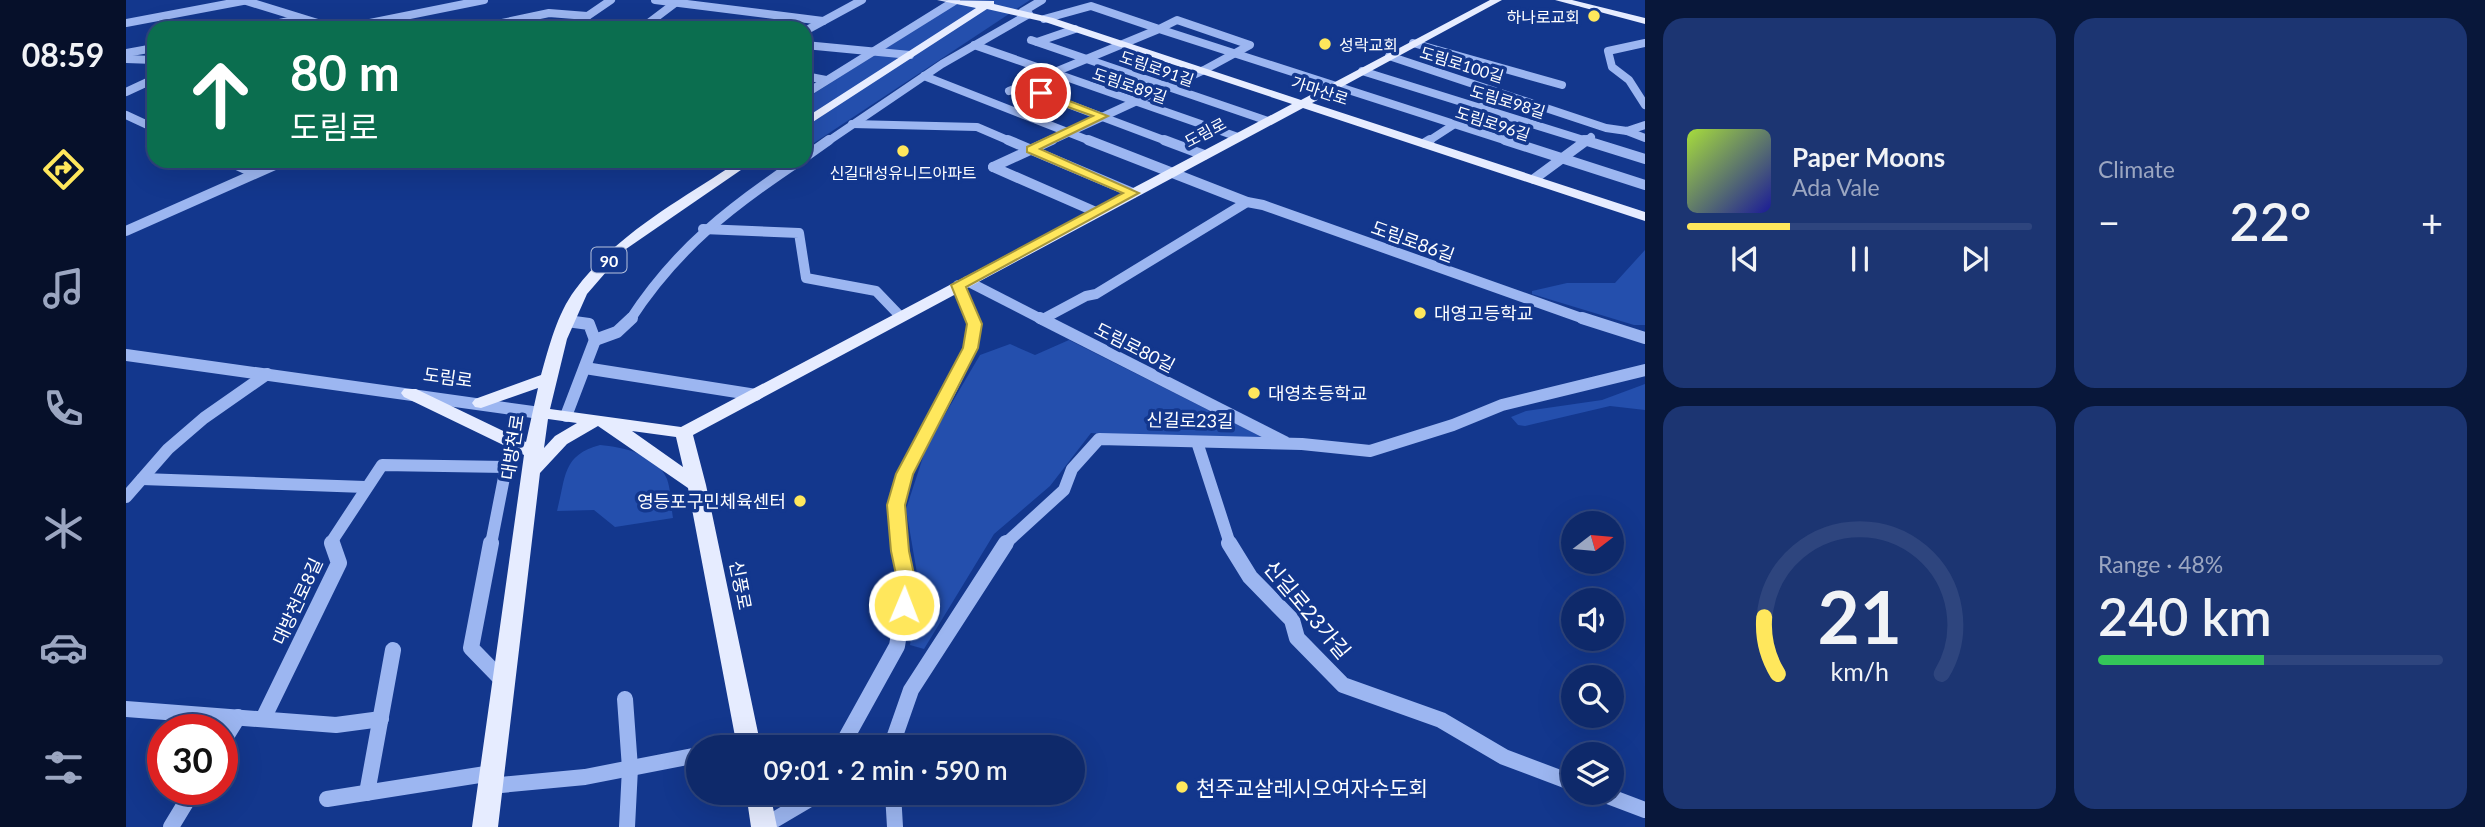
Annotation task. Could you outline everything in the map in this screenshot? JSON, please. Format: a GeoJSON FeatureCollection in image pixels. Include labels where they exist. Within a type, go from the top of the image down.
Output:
{"type":"FeatureCollection","features":[{"type":"Feature","properties":{"kind":"main road","name":"가마산로"},"geometry":{"type":"LineString","coordinates":[[951,0],[991,3],[1025,13],[1645,217]]}},
{"type":"Feature","properties":{"kind":"main road","name":"도림로"},"geometry":{"type":"LineString","coordinates":[[540,413],[684,433],[1497,0]]}},
{"type":"Feature","properties":{"kind":"main road"},"geometry":{"type":"LineString","coordinates":[[1560,0],[1645,21]]}},
{"type":"Feature","properties":{"kind":"main road"},"geometry":{"type":"LineString","coordinates":[[812,118],[991,3]]}},
{"type":"Feature","properties":{"kind":"main road","name":"대방천로"},"geometry":{"type":"LineString","coordinates":[[485,827],[532,462],[540,413],[559,339],[580,293],[621,246],[734,168]]}},
{"type":"Feature","properties":{"kind":"main road"},"geometry":{"type":"LineString","coordinates":[[474,402],[549,378]]}},
{"type":"Feature","properties":{"kind":"main road"},"geometry":{"type":"LineString","coordinates":[[410,393],[511,442],[532,462],[561,440],[601,420],[697,485]]}},
{"type":"Feature","properties":{"kind":"main road","name":"신풍로"},"geometry":{"type":"LineString","coordinates":[[684,433],[697,485],[743,735]]}},
{"type":"Feature","properties":{"kind":"main road"},"geometry":{"type":"LineString","coordinates":[[760,805],[764,827]]}},
{"type":"Feature","properties":{"kind":"street"},"geometry":{"type":"LineString","coordinates":[[126,23],[246,0],[310,21]]}},
{"type":"Feature","properties":{"kind":"street"},"geometry":{"type":"LineString","coordinates":[[427,0],[437,9]]}},
{"type":"Feature","properties":{"kind":"street"},"geometry":{"type":"LineString","coordinates":[[379,21],[484,0]]}},
{"type":"Feature","properties":{"kind":"street"},"geometry":{"type":"LineString","coordinates":[[580,21],[611,0]]}},
{"type":"Feature","properties":{"kind":"street"},"geometry":{"type":"LineString","coordinates":[[655,0],[822,21]]}},
{"type":"Feature","properties":{"kind":"street"},"geometry":{"type":"LineString","coordinates":[[812,27],[862,0]]}},
{"type":"Feature","properties":{"kind":"street"},"geometry":{"type":"LineString","coordinates":[[812,89],[951,0]]}},
{"type":"Feature","properties":{"kind":"street"},"geometry":{"type":"LineString","coordinates":[[812,151],[1042,0]]}},
{"type":"Feature","properties":{"kind":"street"},"geometry":{"type":"LineString","coordinates":[[651,21],[678,1]]}},
{"type":"Feature","properties":{"kind":"street"},"geometry":{"type":"LineString","coordinates":[[1044,19],[1091,6],[1333,87]]}},
{"type":"Feature","properties":{"kind":"street"},"geometry":{"type":"LineString","coordinates":[[511,21],[549,13],[587,16]]}},
{"type":"Feature","properties":{"kind":"street"},"geometry":{"type":"LineString","coordinates":[[292,21],[303,19]]}},
{"type":"Feature","properties":{"kind":"street"},"geometry":{"type":"LineString","coordinates":[[1009,90],[1177,20],[1250,46],[1204,70],[993,167],[1096,212]]}},
{"type":"Feature","properties":{"kind":"street","name":"도림로91길"},"geometry":{"type":"LineString","coordinates":[[1075,29],[1034,41],[1268,121]]}},
{"type":"Feature","properties":{"kind":"street"},"geometry":{"type":"LineString","coordinates":[[1645,42],[1608,51],[1612,67],[1629,80],[1640,101],[1645,104]]}},
{"type":"Feature","properties":{"kind":"street"},"geometry":{"type":"LineString","coordinates":[[1413,43],[1562,85]]}},
{"type":"Feature","properties":{"kind":"street","name":"도림로89길"},"geometry":{"type":"LineString","coordinates":[[974,45],[1238,137]]}},
{"type":"Feature","properties":{"kind":"street"},"geometry":{"type":"LineString","coordinates":[[812,46],[910,55]]}},
{"type":"Feature","properties":{"kind":"street"},"geometry":{"type":"LineString","coordinates":[[126,53],[147,49]]}},
{"type":"Feature","properties":{"kind":"street","name":"도림로100길"},"geometry":{"type":"LineString","coordinates":[[1390,56],[1475,82],[1533,106],[1606,128],[1627,131],[1645,125]]}},
{"type":"Feature","properties":{"kind":"street"},"geometry":{"type":"LineString","coordinates":[[126,59],[147,60]]}},
{"type":"Feature","properties":{"kind":"street","name":"도림로98길"},"geometry":{"type":"LineString","coordinates":[[1362,71],[1645,159]]}},
{"type":"Feature","properties":{"kind":"street","name":"도림로86길"},"geometry":{"type":"LineString","coordinates":[[924,76],[1247,202],[1264,205],[1538,304],[1645,338]]}},
{"type":"Feature","properties":{"kind":"street"},"geometry":{"type":"LineString","coordinates":[[812,77],[826,80]]}},
{"type":"Feature","properties":{"kind":"street"},"geometry":{"type":"LineString","coordinates":[[126,92],[147,82]]}},
{"type":"Feature","properties":{"kind":"street"},"geometry":{"type":"LineString","coordinates":[[1020,86],[1204,155]]}},
{"type":"Feature","properties":{"kind":"street","name":"도림로96길"},"geometry":{"type":"LineString","coordinates":[[1333,87],[1645,185]]}},
{"type":"Feature","properties":{"kind":"street"},"geometry":{"type":"LineString","coordinates":[[1426,143],[1481,107]]}},
{"type":"Feature","properties":{"kind":"street"},"geometry":{"type":"LineString","coordinates":[[126,115],[147,125]]}},
{"type":"Feature","properties":{"kind":"street"},"geometry":{"type":"LineString","coordinates":[[852,124],[977,127],[1133,193]]}},
{"type":"Feature","properties":{"kind":"street"},"geometry":{"type":"LineString","coordinates":[[1534,179],[1606,128]]}},
{"type":"Feature","properties":{"kind":"street"},"geometry":{"type":"LineString","coordinates":[[1627,131],[1645,138]]}},
{"type":"Feature","properties":{"kind":"street"},"geometry":{"type":"LineString","coordinates":[[243,168],[254,173]]}},
{"type":"Feature","properties":{"kind":"street"},"geometry":{"type":"LineString","coordinates":[[126,231],[266,168]]}},
{"type":"Feature","properties":{"kind":"street"},"geometry":{"type":"LineString","coordinates":[[594,340],[627,326],[646,294],[670,263],[703,229],[789,168]]}},
{"type":"Feature","properties":{"kind":"street"},"geometry":{"type":"LineString","coordinates":[[1043,319],[1086,296],[1096,294],[1247,202]]}},
{"type":"Feature","properties":{"kind":"street"},"geometry":{"type":"LineString","coordinates":[[703,229],[799,233],[806,278],[876,291],[901,316]]}},
{"type":"Feature","properties":{"kind":"street"},"geometry":{"type":"LineString","coordinates":[[848,735],[897,646],[907,584],[900,551],[896,505],[905,474],[971,348],[975,324],[962,283]]}},
{"type":"Feature","properties":{"kind":"street","name":"도림로80길"},"geometry":{"type":"LineString","coordinates":[[962,283],[1043,319],[1289,444]]}},
{"type":"Feature","properties":{"kind":"street"},"geometry":{"type":"LineString","coordinates":[[566,416],[594,340],[589,324],[567,321]]}},
{"type":"Feature","properties":{"kind":"street","name":"도림로"},"geometry":{"type":"LineString","coordinates":[[126,355],[540,413]]}},
{"type":"Feature","properties":{"kind":"street"},"geometry":{"type":"LineString","coordinates":[[584,368],[756,396]]}},
{"type":"Feature","properties":{"kind":"street","name":"신길로23길"},"geometry":{"type":"LineString","coordinates":[[895,735],[911,690],[1009,538],[1065,490],[1072,469],[1099,439],[1289,444],[1370,451],[1453,425],[1502,405],[1645,370]]}},
{"type":"Feature","properties":{"kind":"street"},"geometry":{"type":"LineString","coordinates":[[126,497],[168,449],[204,418],[267,374]]}},
{"type":"Feature","properties":{"kind":"street"},"geometry":{"type":"LineString","coordinates":[[474,402],[513,391],[518,388],[522,376]]}},
{"type":"Feature","properties":{"kind":"street"},"geometry":{"type":"LineString","coordinates":[[504,682],[471,648],[511,442]]}},
{"type":"Feature","properties":{"kind":"street","name":"신길로23가길"},"geometry":{"type":"LineString","coordinates":[[1197,442],[1229,543],[1250,577],[1292,620],[1297,638],[1343,685],[1441,720],[1504,757],[1561,778]]}},
{"type":"Feature","properties":{"kind":"street","name":"대방천로8길"},"geometry":{"type":"LineString","coordinates":[[263,719],[339,563],[332,541],[365,487],[382,465],[506,467]]}},
{"type":"Feature","properties":{"kind":"street"},"geometry":{"type":"LineString","coordinates":[[142,478],[365,487]]}},
{"type":"Feature","properties":{"kind":"street"},"geometry":{"type":"LineString","coordinates":[[367,793],[393,650]]}},
{"type":"Feature","properties":{"kind":"street"},"geometry":{"type":"LineString","coordinates":[[625,699],[630,768],[627,827]]}},
{"type":"Feature","properties":{"kind":"street"},"geometry":{"type":"LineString","coordinates":[[126,709],[196,714]]}},
{"type":"Feature","properties":{"kind":"street"},"geometry":{"type":"LineString","coordinates":[[238,717],[336,725],[381,719]]}},
{"type":"Feature","properties":{"kind":"street"},"geometry":{"type":"LineString","coordinates":[[327,799],[491,779],[585,777],[686,757]]}},
{"type":"Feature","properties":{"kind":"street"},"geometry":{"type":"LineString","coordinates":[[1624,802],[1645,810]]}},
{"type":"Feature","properties":{"kind":"street"},"geometry":{"type":"LineString","coordinates":[[171,827],[184,805]]}},
{"type":"Feature","properties":{"kind":"street"},"geometry":{"type":"LineString","coordinates":[[764,827],[800,805]]}},
{"type":"Feature","properties":{"kind":"street"},"geometry":{"type":"LineString","coordinates":[[894,805],[895,827]]}},
{"type":"Feature","properties":{"kind":"shaded area"},"geometry":{"type":"Polygon","coordinates":[[[962,0],[1030,0],[812,144],[812,95],[962,0]]]}},
{"type":"Feature","properties":{"kind":"shaded area"},"geometry":{"type":"Polygon","coordinates":[[[1645,250],[1645,325],[1634,325],[1532,294],[1532,291],[1567,283],[1615,283],[1645,250]]]}},
{"type":"Feature","properties":{"kind":"shaded area"},"geometry":{"type":"Polygon","coordinates":[[[1069,340],[1262,437],[1197,442],[1091,433],[1050,486],[994,534],[924,649],[910,645],[919,585],[906,509],[927,445],[980,355],[1010,344],[1035,355],[1069,340]]]}},
{"type":"Feature","properties":{"kind":"shaded area"},"geometry":{"type":"Polygon","coordinates":[[[1645,384],[1645,410],[1610,406],[1525,426],[1518,425],[1511,417],[1526,411],[1602,400],[1645,384]]]}},
{"type":"Feature","properties":{"kind":"shaded area"},"geometry":{"type":"Polygon","coordinates":[[[600,445],[638,453],[662,470],[667,479],[673,518],[615,527],[594,510],[557,511],[572,461],[588,449],[600,445]]]}},
{"type":"Feature","properties":{"kind":"place","name":"하나로교회"},"geometry":{"type":"Point","coordinates":[1594,16]}},
{"type":"Feature","properties":{"kind":"place","name":"성락교회"},"geometry":{"type":"Point","coordinates":[1325,44]}},
{"type":"Feature","properties":{"kind":"place","name":"신길대성유니드아파트"},"geometry":{"type":"Point","coordinates":[903,151]}},
{"type":"Feature","properties":{"kind":"place","name":"대영고등학교"},"geometry":{"type":"Point","coordinates":[1420,313]}},
{"type":"Feature","properties":{"kind":"place","name":"대영초등학교"},"geometry":{"type":"Point","coordinates":[1254,393]}},
{"type":"Feature","properties":{"kind":"place","name":"영등포구민체육센터"},"geometry":{"type":"Point","coordinates":[800,501]}},
{"type":"Feature","properties":{"kind":"place","name":"천주교살레시오여자수도회"},"geometry":{"type":"Point","coordinates":[1182,787]}},
{"type":"Feature","properties":{"kind":"route"},"geometry":{"type":"LineString","coordinates":[[904,605],[907,584],[900,551],[896,505],[905,474],[971,348],[975,324],[958,285],[1133,193],[1031,149],[1102,116],[1041,93]]}}]}
